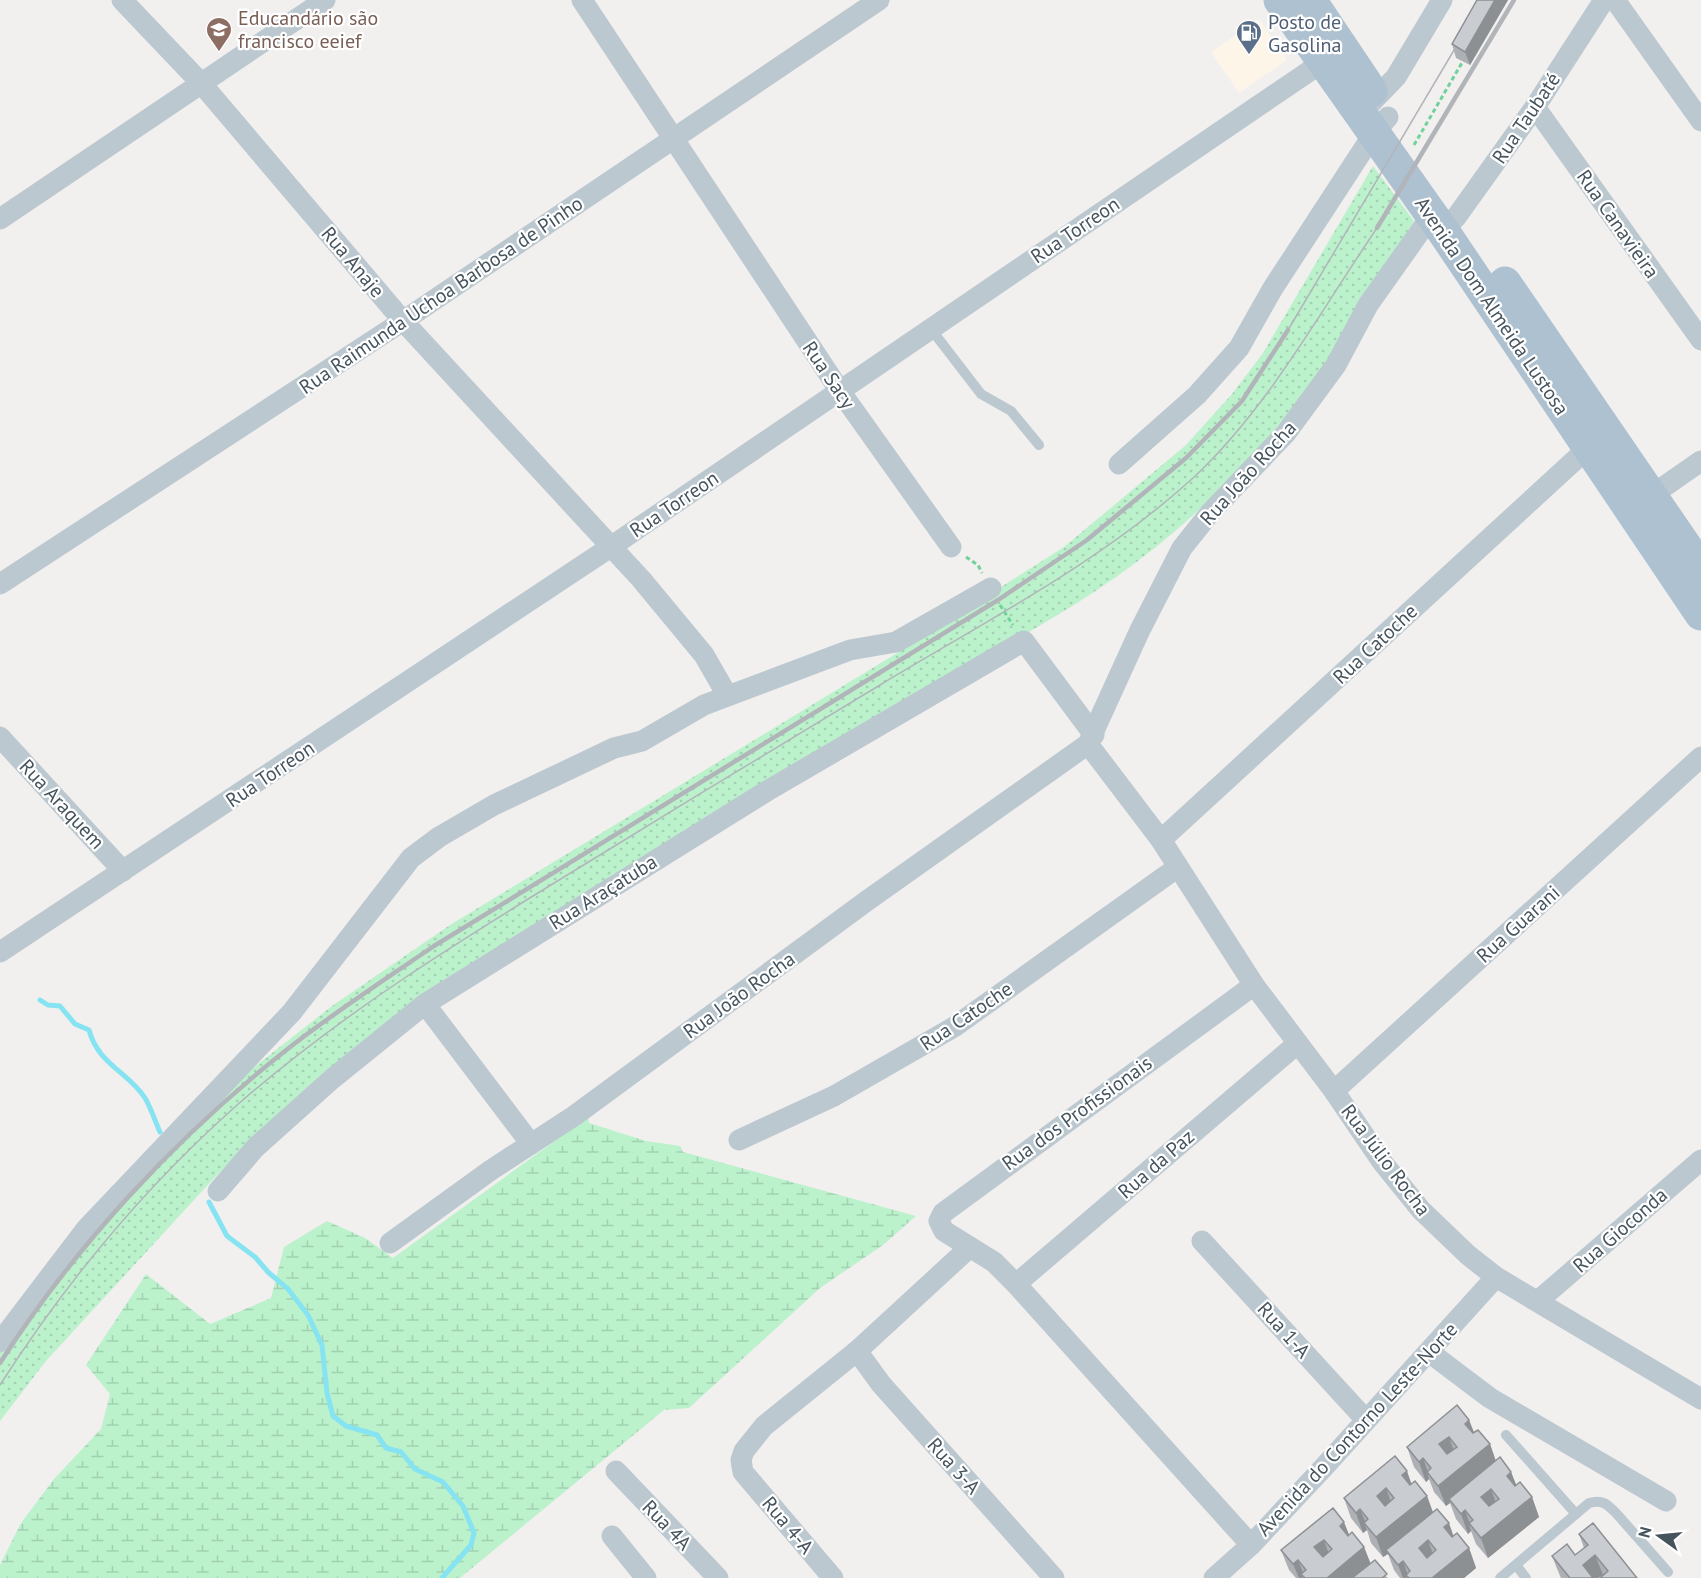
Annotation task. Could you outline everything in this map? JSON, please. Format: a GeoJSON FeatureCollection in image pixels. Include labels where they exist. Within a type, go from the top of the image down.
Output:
{"type":"FeatureCollection","features":[{"type":"Feature","properties":{"kind":"main road","name":"Avenida Dom Almeida Lustosa"},"geometry":{"type":"LineString","coordinates":[[1281,0],[1334,55]]}},
{"type":"Feature","properties":{"kind":"main road","name":"Avenida Dom Almeida Lustosa"},"geometry":{"type":"LineString","coordinates":[[1310,0],[1334,55],[1444,221],[1588,448],[1701,614]]}},
{"type":"Feature","properties":{"kind":"main road","name":"Avenida Dom Almeida Lustosa"},"geometry":{"type":"LineString","coordinates":[[1374,116],[1411,151],[1444,221],[1652,495],[1701,569]]}},
{"type":"Feature","properties":{"kind":"street","name":"Rua Anaje"},"geometry":{"type":"LineString","coordinates":[[122,0],[201,83],[403,321],[612,546],[704,655],[728,695]]}},
{"type":"Feature","properties":{"kind":"street"},"geometry":{"type":"LineString","coordinates":[[0,219],[325,0]]}},
{"type":"Feature","properties":{"kind":"street","name":"Rua Sacy"},"geometry":{"type":"LineString","coordinates":[[582,0],[840,391],[951,547]]}},
{"type":"Feature","properties":{"kind":"street","name":"Rua Raimunda Uchoa Barbosa de Pinho"},"geometry":{"type":"LineString","coordinates":[[0,584],[403,321],[879,0]]}},
{"type":"Feature","properties":{"kind":"street"},"geometry":{"type":"LineString","coordinates":[[1119,464],[1197,395],[1239,348],[1442,0]]}},
{"type":"Feature","properties":{"kind":"street","name":"Rua Taubaté"},"geometry":{"type":"LineString","coordinates":[[1444,221],[1535,107],[1604,0]]}},
{"type":"Feature","properties":{"kind":"street"},"geometry":{"type":"LineString","coordinates":[[1615,0],[1701,121]]}},
{"type":"Feature","properties":{"kind":"street","name":"Rua Torreon"},"geometry":{"type":"LineString","coordinates":[[0,952],[612,546],[1334,55]]}},
{"type":"Feature","properties":{"kind":"street","name":"Rua Canavieira"},"geometry":{"type":"LineString","coordinates":[[1535,107],[1701,340]]}},
{"type":"Feature","properties":{"kind":"street","name":"Rua João Rocha"},"geometry":{"type":"LineString","coordinates":[[390,1243],[574,1116],[1091,740],[1140,630],[1182,548],[1210,513],[1286,433],[1336,365],[1368,305],[1444,221]]}},
{"type":"Feature","properties":{"kind":"street","name":"Rua Catoche"},"geometry":{"type":"LineString","coordinates":[[1161,840],[1588,448]]}},
{"type":"Feature","properties":{"kind":"street"},"geometry":{"type":"LineString","coordinates":[[1652,495],[1701,461]]}},
{"type":"Feature","properties":{"kind":"street"},"geometry":{"type":"LineString","coordinates":[[0,1342],[86,1229],[292,1012],[411,858],[439,837],[494,805],[614,748],[642,741],[704,705],[850,650],[896,642],[991,588]]}},
{"type":"Feature","properties":{"kind":"street"},"geometry":{"type":"LineString","coordinates":[[1024,641],[1161,840],[1254,985]]}},
{"type":"Feature","properties":{"kind":"street","name":"Rua Araçatuba"},"geometry":{"type":"LineString","coordinates":[[218,1191],[255,1148],[332,1078],[425,1004],[767,791],[1024,641]]}},
{"type":"Feature","properties":{"kind":"street","name":"Rua Araquem"},"geometry":{"type":"LineString","coordinates":[[0,737],[123,871]]}},
{"type":"Feature","properties":{"kind":"street","name":"Rua Guarani"},"geometry":{"type":"LineString","coordinates":[[1334,1091],[1701,757]]}},
{"type":"Feature","properties":{"kind":"street","name":"Rua Catoche"},"geometry":{"type":"LineString","coordinates":[[739,1140],[834,1095],[954,1027],[1178,867]]}},
{"type":"Feature","properties":{"kind":"street","name":"Rua Júlio Rocha"},"geometry":{"type":"LineString","coordinates":[[1254,985],[1334,1091],[1383,1163],[1420,1210],[1467,1255],[1496,1277],[1539,1300],[1701,1399]]}},
{"type":"Feature","properties":{"kind":"street","name":"Rua dos Profissionais"},"geometry":{"type":"LineString","coordinates":[[1251,1545],[1016,1284],[994,1262],[944,1231],[939,1221],[942,1213],[1254,985]]}},
{"type":"Feature","properties":{"kind":"street"},"geometry":{"type":"LineString","coordinates":[[425,1004],[531,1144]]}},
{"type":"Feature","properties":{"kind":"street","name":"Rua da Paz"},"geometry":{"type":"LineString","coordinates":[[1016,1284],[1297,1044]]}},
{"type":"Feature","properties":{"kind":"street","name":"Rua Gioconda"},"geometry":{"type":"LineString","coordinates":[[1539,1300],[1701,1160]]}},
{"type":"Feature","properties":{"kind":"street","name":"Rua 1-A"},"geometry":{"type":"LineString","coordinates":[[1202,1241],[1366,1420]]}},
{"type":"Feature","properties":{"kind":"street"},"geometry":{"type":"LineString","coordinates":[[857,1351],[970,1247]]}},
{"type":"Feature","properties":{"kind":"street","name":"Avenida do Contorno Leste-Norte"},"geometry":{"type":"LineString","coordinates":[[1214,1578],[1251,1545],[1496,1277]]}},
{"type":"Feature","properties":{"kind":"street","name":"Rua 4-A"},"geometry":{"type":"LineString","coordinates":[[833,1578],[741,1466],[744,1451],[764,1426],[857,1351]]}},
{"type":"Feature","properties":{"kind":"street","name":"Rua 3-A"},"geometry":{"type":"LineString","coordinates":[[857,1351],[881,1384],[1054,1578]]}},
{"type":"Feature","properties":{"kind":"street"},"geometry":{"type":"LineString","coordinates":[[1429,1352],[1490,1398],[1666,1502]]}},
{"type":"Feature","properties":{"kind":"street","name":"Rua 4A"},"geometry":{"type":"LineString","coordinates":[[616,1471],[718,1578]]}},
{"type":"Feature","properties":{"kind":"street"},"geometry":{"type":"LineString","coordinates":[[612,1536],[646,1578]]}},
{"type":"Feature","properties":{"kind":"lane"},"geometry":{"type":"LineString","coordinates":[[931,329],[981,394],[1011,411],[1039,445]]}},
{"type":"Feature","properties":{"kind":"lane"},"geometry":{"type":"LineString","coordinates":[[1506,1435],[1576,1515]]}},
{"type":"Feature","properties":{"kind":"lane"},"geometry":{"type":"LineString","coordinates":[[1500,1578],[1595,1501],[1608,1504],[1668,1572]]}},
{"type":"Feature","properties":{"kind":"lane"},"geometry":{"type":"LineString","coordinates":[[1516,1565],[1526,1578]]}},
{"type":"Feature","properties":{"kind":"path"},"geometry":{"type":"LineString","coordinates":[[1411,151],[1463,61]]}},
{"type":"Feature","properties":{"kind":"path"},"geometry":{"type":"LineString","coordinates":[[951,547],[978,565],[1024,641]]}},
{"type":"Feature","properties":{"kind":"shaded area","name":"Posto de Gasolina"},"geometry":{"type":"Polygon","coordinates":[[[1259,19],[1287,60],[1239,93],[1211,52],[1259,19]]]}},
{"type":"Feature","properties":{"kind":"green space"},"geometry":{"type":"Polygon","coordinates":[[[1373,166],[1414,221],[1310,386],[1251,457],[1190,518],[1134,564],[1092,593],[326,1074],[217,1175],[46,1361],[0,1421],[0,1348],[37,1297],[239,1079],[332,1006],[450,925],[894,655],[1064,547],[1186,445],[1232,394],[1263,353],[1373,166]]]}},
{"type":"Feature","properties":{"kind":"green space"},"geometry":{"type":"Polygon","coordinates":[[[588,1117],[589,1123],[646,1141],[680,1146],[683,1152],[916,1216],[883,1245],[820,1288],[689,1408],[664,1410],[460,1578],[0,1578],[0,1565],[21,1523],[54,1479],[101,1429],[110,1394],[86,1365],[146,1274],[210,1324],[271,1298],[284,1247],[327,1221],[365,1238],[393,1258],[588,1117]]]}},
{"type":"Feature","properties":{"kind":"building"},"geometry":{"type":"Polygon","coordinates":[[[1477,0],[1495,0],[1465,52],[1452,44],[1477,0]]]}},
{"type":"Feature","properties":{"kind":"building"},"geometry":{"type":"Polygon","coordinates":[[[1457,1405],[1469,1420],[1465,1424],[1473,1433],[1478,1430],[1490,1444],[1438,1486],[1427,1472],[1431,1468],[1423,1458],[1419,1462],[1407,1447],[1457,1405]],[[1449,1437],[1439,1444],[1447,1454],[1457,1447],[1449,1437]]]}},
{"type":"Feature","properties":{"kind":"building"},"geometry":{"type":"Polygon","coordinates":[[[1395,1456],[1407,1471],[1402,1475],[1410,1485],[1415,1481],[1427,1496],[1376,1537],[1364,1523],[1368,1519],[1360,1509],[1356,1513],[1344,1498],[1395,1456]],[[1386,1488],[1377,1496],[1385,1506],[1394,1498],[1386,1488]]]}},
{"type":"Feature","properties":{"kind":"building"},"geometry":{"type":"Polygon","coordinates":[[[1500,1457],[1511,1472],[1507,1476],[1515,1486],[1520,1482],[1532,1497],[1481,1538],[1469,1523],[1473,1520],[1465,1510],[1461,1514],[1449,1499],[1500,1457]],[[1491,1489],[1481,1497],[1489,1506],[1499,1499],[1491,1489]]]}},
{"type":"Feature","properties":{"kind":"building"},"geometry":{"type":"Polygon","coordinates":[[[1333,1508],[1344,1522],[1340,1526],[1348,1536],[1352,1532],[1364,1547],[1327,1578],[1305,1578],[1301,1574],[1306,1570],[1298,1560],[1293,1564],[1281,1550],[1333,1508]],[[1324,1540],[1314,1547],[1323,1557],[1332,1549],[1324,1540]]]}},
{"type":"Feature","properties":{"kind":"building"},"geometry":{"type":"Polygon","coordinates":[[[1437,1509],[1449,1523],[1444,1527],[1452,1537],[1457,1533],[1469,1548],[1432,1578],[1409,1578],[1406,1575],[1410,1571],[1403,1561],[1398,1565],[1386,1550],[1437,1509]],[[1428,1540],[1419,1548],[1427,1558],[1436,1550],[1428,1540]]]}},
{"type":"Feature","properties":{"kind":"building"},"geometry":{"type":"Polygon","coordinates":[[[1593,1523],[1637,1578],[1600,1578],[1608,1571],[1595,1555],[1583,1565],[1593,1578],[1570,1578],[1552,1556],[1567,1544],[1575,1555],[1588,1545],[1579,1534],[1593,1523]]]}},
{"type":"Feature","properties":{"kind":"building"},"geometry":{"type":"Polygon","coordinates":[[[1375,1560],[1387,1574],[1382,1578],[1352,1578],[1375,1560]]]}},
{"type":"Feature","properties":{"kind":"waterway"},"geometry":{"type":"LineString","coordinates":[[40,1000],[48,1005],[60,1006],[75,1024],[89,1030],[93,1042],[106,1060],[145,1098],[160,1132]]}},
{"type":"Feature","properties":{"kind":"waterway"},"geometry":{"type":"LineString","coordinates":[[209,1202],[227,1236],[255,1257],[288,1289],[308,1315],[322,1345],[327,1393],[333,1416],[346,1426],[377,1435],[386,1448],[401,1452],[415,1469],[443,1482],[463,1506],[474,1533],[471,1545],[442,1578]]}},
{"type":"Feature","properties":{"kind":"tram line"},"geometry":{"type":"LineString","coordinates":[[1288,330],[1463,35]]}},
{"type":"Feature","properties":{"kind":"tram line"},"geometry":{"type":"LineString","coordinates":[[0,1385],[52,1309],[80,1273],[170,1169],[202,1137],[276,1072],[360,1008],[492,921],[1042,589],[1120,537],[1193,478],[1246,421],[1269,390],[1377,228]]}},
{"type":"Feature","properties":{"kind":"railway"},"geometry":{"type":"LineString","coordinates":[[1377,228],[1514,0]]}},
{"type":"Feature","properties":{"kind":"railway"},"geometry":{"type":"LineString","coordinates":[[0,1363],[61,1277],[130,1195],[205,1120],[285,1051],[340,1010],[434,946],[998,600],[1087,540],[1186,458],[1242,401],[1288,330]]}},
{"type":"Feature","properties":{"kind":"place","name":"Educandário são francisco eeief"},"geometry":{"type":"Point","coordinates":[219,53]}},
{"type":"Feature","properties":{"kind":"place","name":"Posto de Gasolina"},"geometry":{"type":"Point","coordinates":[1249,56]}}]}
